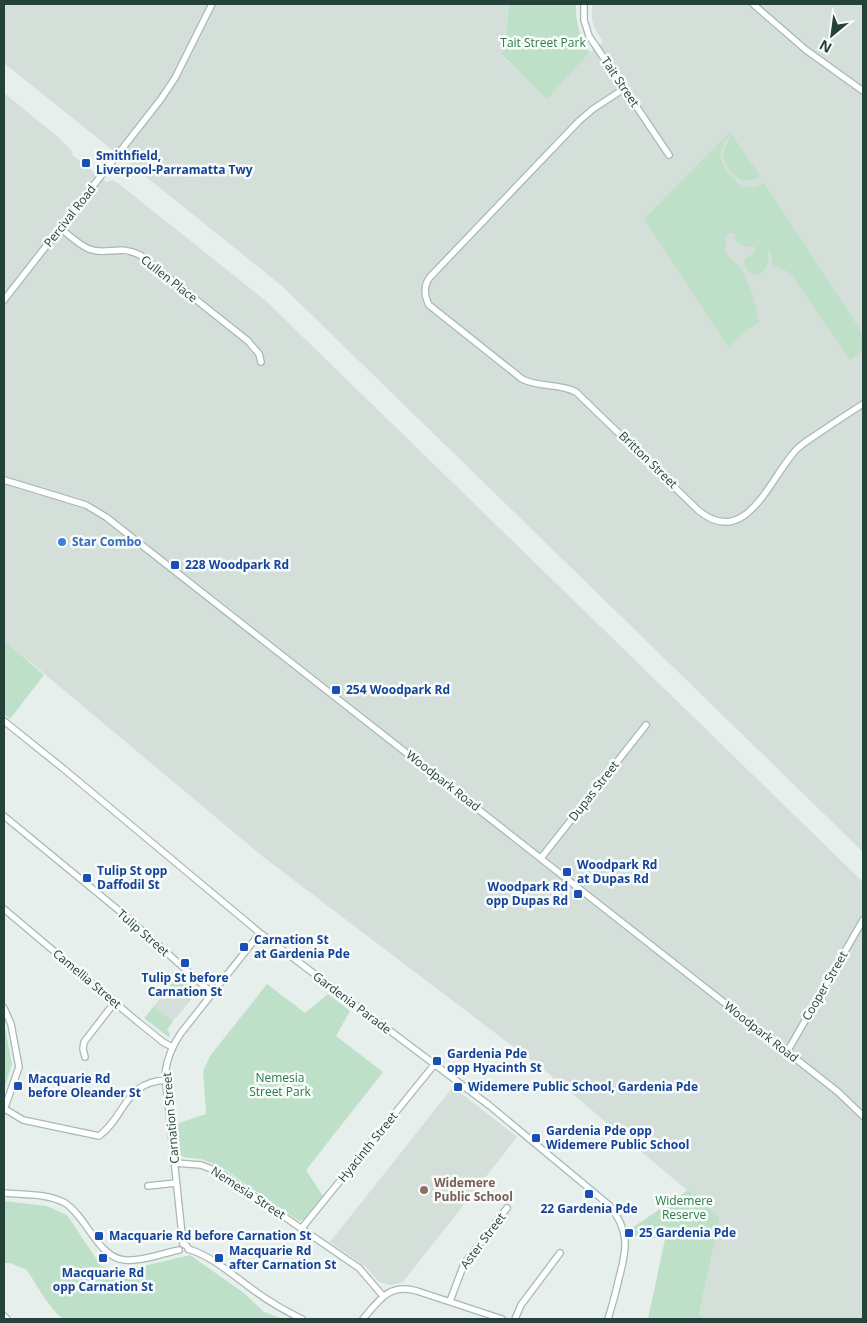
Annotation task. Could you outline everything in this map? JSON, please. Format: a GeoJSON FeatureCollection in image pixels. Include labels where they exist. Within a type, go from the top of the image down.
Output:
{"type":"FeatureCollection","features":[{"type":"Feature","properties":{"kind":"street","name":"Percival Road"},"geometry":{"type":"LineString","coordinates":[[4,300],[162,99],[175,78],[212,4]]}},
{"type":"Feature","properties":{"kind":"street","name":"Tait Street"},"geometry":{"type":"LineString","coordinates":[[584,4],[584,20],[589,36],[669,155]]}},
{"type":"Feature","properties":{"kind":"street"},"geometry":{"type":"LineString","coordinates":[[753,4],[806,50],[863,91]]}},
{"type":"Feature","properties":{"kind":"street","name":"Britton Street"},"geometry":{"type":"LineString","coordinates":[[624,88],[593,108],[578,121],[430,277],[425,286],[424,293],[433,309],[522,380],[536,384],[564,386],[576,392],[700,511],[710,518],[718,520],[736,520],[753,510],[797,448],[863,404]]}},
{"type":"Feature","properties":{"kind":"street","name":"Cullen Place"},"geometry":{"type":"LineString","coordinates":[[60,228],[90,250],[123,249],[140,255],[248,341],[258,354],[261,362]]}},
{"type":"Feature","properties":{"kind":"street","name":"Woodpark Road"},"geometry":{"type":"LineString","coordinates":[[4,480],[86,505],[106,517],[838,1092],[863,1116]]}},
{"type":"Feature","properties":{"kind":"street","name":"Gardenia Parade"},"geometry":{"type":"LineString","coordinates":[[4,721],[260,933],[504,1117],[615,1212],[624,1231],[626,1243],[608,1319]]}},
{"type":"Feature","properties":{"kind":"street","name":"Dupas Street"},"geometry":{"type":"LineString","coordinates":[[541,858],[646,725]]}},
{"type":"Feature","properties":{"kind":"street","name":"Tulip Street"},"geometry":{"type":"LineString","coordinates":[[4,816],[128,918],[212,993]]}},
{"type":"Feature","properties":{"kind":"street","name":"Camellia Street"},"geometry":{"type":"LineString","coordinates":[[4,909],[163,1042],[172,1047]]}},
{"type":"Feature","properties":{"kind":"street","name":"Cooper Street"},"geometry":{"type":"LineString","coordinates":[[787,1052],[863,920]]}},
{"type":"Feature","properties":{"kind":"street","name":"Carnation Street"},"geometry":{"type":"LineString","coordinates":[[186,1247],[176,1183],[166,1080],[167,1063],[172,1047],[181,1033],[260,933]]}},
{"type":"Feature","properties":{"kind":"street"},"geometry":{"type":"LineString","coordinates":[[85,1057],[83,1046],[86,1039],[115,1002]]}},
{"type":"Feature","properties":{"kind":"street"},"geometry":{"type":"LineString","coordinates":[[4,1008],[11,1024],[19,1066],[4,1110],[15,1117],[41,1125],[99,1136],[137,1089],[146,1084],[166,1080]]}},
{"type":"Feature","properties":{"kind":"street","name":"Hyacinth Street"},"geometry":{"type":"LineString","coordinates":[[301,1229],[434,1065]]}},
{"type":"Feature","properties":{"kind":"street","name":"Nemesia Street"},"geometry":{"type":"LineString","coordinates":[[175,1163],[197,1164],[215,1170],[361,1270],[383,1296]]}},
{"type":"Feature","properties":{"kind":"street"},"geometry":{"type":"LineString","coordinates":[[148,1186],[176,1183]]}},
{"type":"Feature","properties":{"kind":"street"},"geometry":{"type":"LineString","coordinates":[[4,1193],[46,1197],[66,1204],[76,1212],[102,1247],[112,1256],[119,1259],[133,1260],[179,1250],[180,1246],[186,1247],[204,1255],[287,1312],[302,1319]]}},
{"type":"Feature","properties":{"kind":"street","name":"Aster Street"},"geometry":{"type":"LineString","coordinates":[[450,1301],[464,1264],[507,1208]]}},
{"type":"Feature","properties":{"kind":"street"},"geometry":{"type":"LineString","coordinates":[[515,1319],[522,1305],[560,1253]]}},
{"type":"Feature","properties":{"kind":"street"},"geometry":{"type":"LineString","coordinates":[[363,1319],[383,1296],[394,1290],[406,1289],[450,1301],[485,1316],[502,1319]]}},
{"type":"Feature","properties":{"kind":"street"},"geometry":{"type":"LineString","coordinates":[[4,1316],[7,1319]]}},
{"type":"Feature","properties":{"kind":"shaded area"},"geometry":{"type":"Polygon","coordinates":[[[4,4],[509,4],[504,51],[501,55],[547,98],[590,52],[603,42],[592,20],[592,4],[863,4],[863,852],[282,286],[4,63],[4,4]]]}},
{"type":"Feature","properties":{"kind":"shaded area"},"geometry":{"type":"Polygon","coordinates":[[[4,93],[57,136],[73,152],[72,155],[107,182],[112,180],[118,183],[266,301],[863,882],[863,1319],[706,1319],[699,1316],[720,1218],[544,1070],[262,856],[4,640],[4,93]]]}},
{"type":"Feature","properties":{"kind":"shaded area"},"geometry":{"type":"Polygon","coordinates":[[[169,987],[189,1002],[173,1021],[154,1006],[169,987]]]}},
{"type":"Feature","properties":{"kind":"shaded area","name":"Widemere Public School"},"geometry":{"type":"Polygon","coordinates":[[[453,1087],[517,1137],[403,1282],[390,1285],[379,1282],[366,1267],[330,1242],[453,1087]]]}},
{"type":"Feature","properties":{"kind":"green space","name":"Tait Street Park"},"geometry":{"type":"Polygon","coordinates":[[[509,4],[576,4],[576,17],[579,29],[583,41],[590,52],[547,99],[501,54],[504,51],[509,4]]]}},
{"type":"Feature","properties":{"kind":"green space"},"geometry":{"type":"Polygon","coordinates":[[[730,132],[760,176],[753,180],[743,181],[729,169],[724,156],[730,136],[724,141],[720,155],[726,170],[736,182],[743,186],[757,187],[764,183],[863,334],[863,351],[850,360],[790,273],[773,265],[770,249],[768,251],[766,267],[761,273],[753,275],[746,268],[745,258],[753,255],[755,248],[736,242],[735,234],[730,233],[726,235],[726,246],[724,249],[740,268],[748,283],[759,323],[749,328],[729,348],[644,219],[730,132]]]}},
{"type":"Feature","properties":{"kind":"green space"},"geometry":{"type":"Polygon","coordinates":[[[4,640],[44,675],[10,719],[4,714],[4,640]]]}},
{"type":"Feature","properties":{"kind":"green space"},"geometry":{"type":"Polygon","coordinates":[[[179,975],[201,993],[199,997],[194,995],[189,1002],[169,987],[179,975]]]}},
{"type":"Feature","properties":{"kind":"green space","name":"Nemesia Street Park"},"geometry":{"type":"Polygon","coordinates":[[[267,984],[305,1013],[328,994],[350,1011],[336,1036],[383,1072],[306,1170],[323,1196],[303,1220],[299,1221],[224,1169],[201,1159],[187,1158],[180,1155],[177,1124],[206,1114],[203,1071],[210,1056],[267,984]]]}},
{"type":"Feature","properties":{"kind":"green space"},"geometry":{"type":"Polygon","coordinates":[[[154,1006],[173,1021],[167,1030],[170,1034],[169,1037],[145,1019],[154,1006]]]}},
{"type":"Feature","properties":{"kind":"green space"},"geometry":{"type":"Polygon","coordinates":[[[4,1023],[12,1064],[4,1089],[4,1023]]]}},
{"type":"Feature","properties":{"kind":"green space","name":"Widemere Reserve"},"geometry":{"type":"Polygon","coordinates":[[[688,1190],[720,1218],[699,1315],[706,1319],[648,1319],[665,1239],[634,1236],[632,1228],[688,1190]]]}},
{"type":"Feature","properties":{"kind":"green space"},"geometry":{"type":"Polygon","coordinates":[[[4,1201],[47,1206],[67,1215],[101,1266],[123,1271],[190,1255],[244,1293],[264,1312],[283,1319],[64,1319],[58,1315],[45,1299],[27,1270],[10,1263],[4,1263],[4,1201]]]}},
{"type":"Feature","properties":{"kind":"place","name":"Smithfield, Liverpool-Parramatta Twy"},"geometry":{"type":"Point","coordinates":[86,163]}},
{"type":"Feature","properties":{"kind":"place","name":"Star Combo"},"geometry":{"type":"Point","coordinates":[62,542]}},
{"type":"Feature","properties":{"kind":"place","name":"228 Woodpark Rd"},"geometry":{"type":"Point","coordinates":[175,565]}},
{"type":"Feature","properties":{"kind":"place","name":"254 Woodpark Rd"},"geometry":{"type":"Point","coordinates":[336,690]}},
{"type":"Feature","properties":{"kind":"place","name":"Woodpark Rd at Dupas Rd"},"geometry":{"type":"Point","coordinates":[567,872]}},
{"type":"Feature","properties":{"kind":"place","name":"Tulip St opp Daffodil St"},"geometry":{"type":"Point","coordinates":[87,878]}},
{"type":"Feature","properties":{"kind":"place","name":"Woodpark Rd opp Dupas Rd"},"geometry":{"type":"Point","coordinates":[578,894]}},
{"type":"Feature","properties":{"kind":"place","name":"Carnation St at Gardenia Pde"},"geometry":{"type":"Point","coordinates":[244,947]}},
{"type":"Feature","properties":{"kind":"place","name":"Tulip St before Carnation St"},"geometry":{"type":"Point","coordinates":[185,963]}},
{"type":"Feature","properties":{"kind":"place","name":"Gardenia Pde opp Hyacinth St"},"geometry":{"type":"Point","coordinates":[437,1061]}},
{"type":"Feature","properties":{"kind":"place","name":"Macquarie Rd before Oleander St"},"geometry":{"type":"Point","coordinates":[18,1086]}},
{"type":"Feature","properties":{"kind":"place","name":"Widemere Public School, Gardenia Pde"},"geometry":{"type":"Point","coordinates":[458,1087]}},
{"type":"Feature","properties":{"kind":"place","name":"Gardenia Pde opp Widemere Public School"},"geometry":{"type":"Point","coordinates":[536,1138]}},
{"type":"Feature","properties":{"kind":"place","name":"Widemere Public School"},"geometry":{"type":"Point","coordinates":[424,1190]}},
{"type":"Feature","properties":{"kind":"place","name":"22 Gardenia Pde"},"geometry":{"type":"Point","coordinates":[589,1194]}},
{"type":"Feature","properties":{"kind":"place","name":"25 Gardenia Pde"},"geometry":{"type":"Point","coordinates":[629,1233]}},
{"type":"Feature","properties":{"kind":"place","name":"Macquarie Rd before Carnation St"},"geometry":{"type":"Point","coordinates":[99,1236]}},
{"type":"Feature","properties":{"kind":"place","name":"Macquarie Rd opp Carnation St"},"geometry":{"type":"Point","coordinates":[103,1258]}},
{"type":"Feature","properties":{"kind":"place","name":"Macquarie Rd after Carnation St"},"geometry":{"type":"Point","coordinates":[219,1258]}}]}
